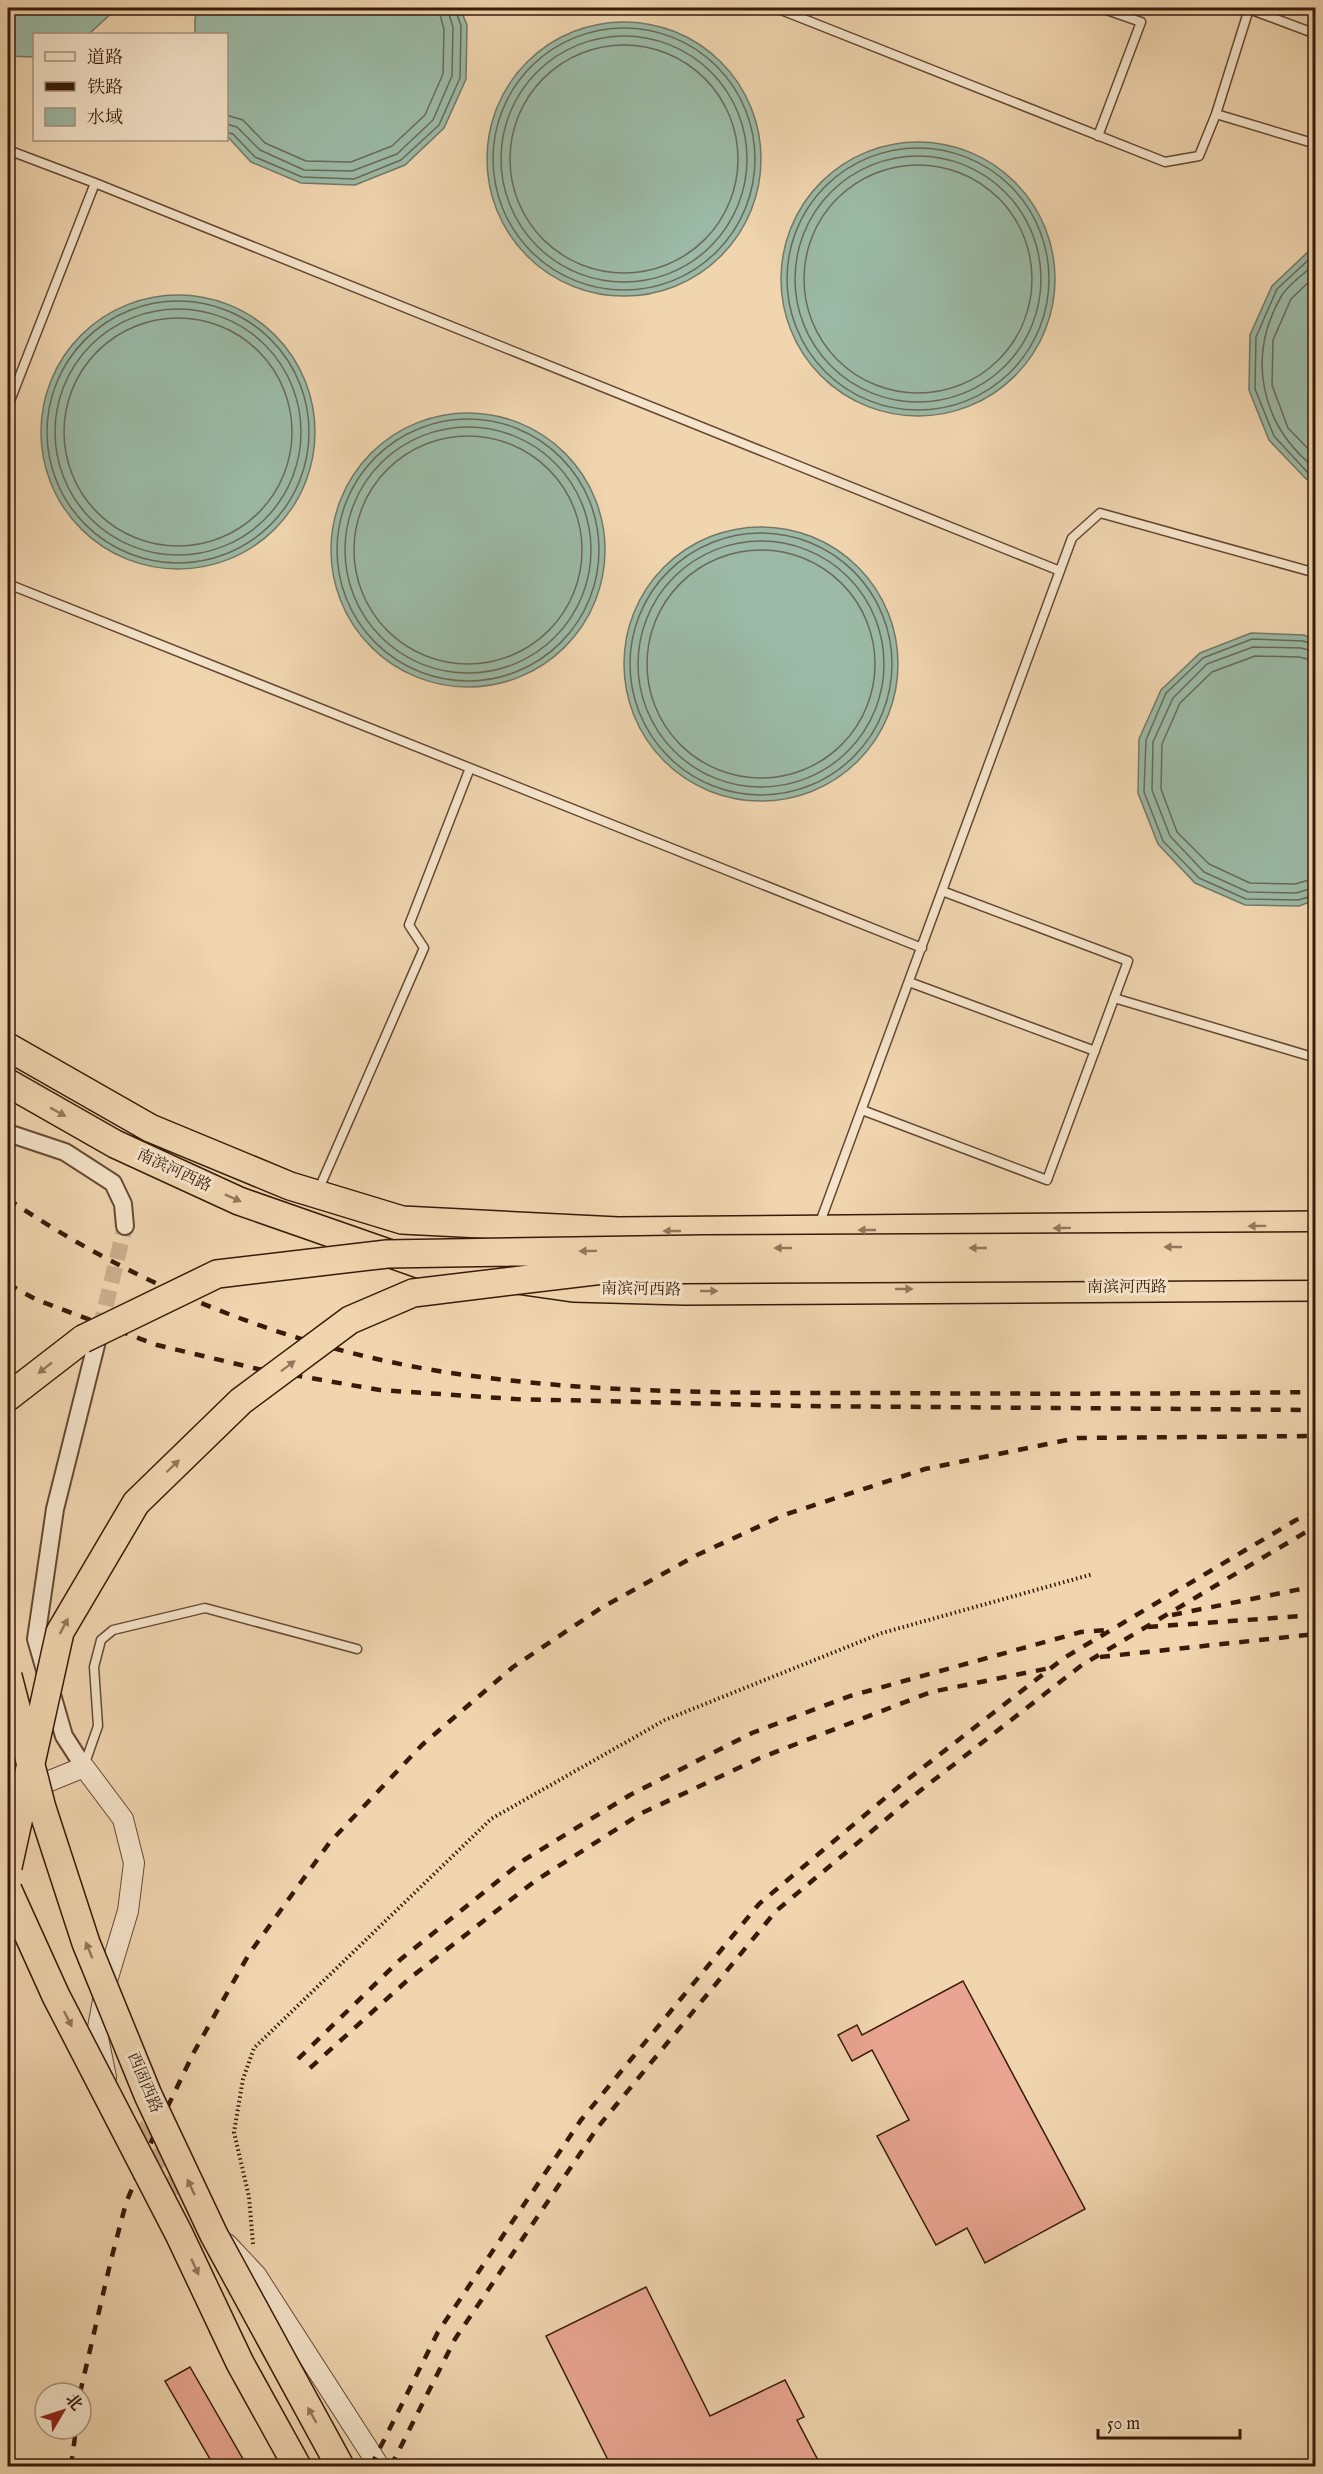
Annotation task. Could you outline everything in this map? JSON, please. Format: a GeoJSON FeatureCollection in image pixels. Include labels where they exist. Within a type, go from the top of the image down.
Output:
{"type":"FeatureCollection","features":[{"type":"Feature","properties":{"kind":"highway","name":"南滨河西路"},"geometry":{"type":"LineString","coordinates":[[8,1047],[150,1128],[290,1186],[402,1220],[618,1231],[1316,1225]]}},
{"type":"Feature","properties":{"kind":"highway","name":"南滨河西路"},"geometry":{"type":"LineString","coordinates":[[8,1083],[115,1144],[239,1202],[428,1267],[573,1288],[686,1291],[1316,1287]]}},
{"type":"Feature","properties":{"kind":"highway"},"geometry":{"type":"LineString","coordinates":[[8,1397],[83,1339],[217,1275],[387,1254],[704,1249],[1316,1246]]}},
{"type":"Feature","properties":{"kind":"highway"},"geometry":{"type":"LineString","coordinates":[[8,1866],[60,1632],[136,1503],[241,1401],[350,1320],[413,1293],[603,1270],[1316,1266]]}},
{"type":"Feature","properties":{"kind":"highway","name":"西固西路"},"geometry":{"type":"LineString","coordinates":[[8,1676],[42,1808],[86,1943],[148,2095],[214,2235],[340,2466]]}},
{"type":"Feature","properties":{"kind":"highway"},"geometry":{"type":"LineString","coordinates":[[8,1890],[56,1996],[179,2234],[240,2363],[297,2466]]}},
{"type":"Feature","properties":{"kind":"street"},"geometry":{"type":"LineString","coordinates":[[8,1133],[65,1152],[113,1183],[123,1204],[125,1226]]}},
{"type":"Feature","properties":{"kind":"street"},"geometry":{"type":"LineString","coordinates":[[100,1329],[55,1509],[36,1639],[64,1736],[123,1819],[134,1863],[128,1911],[106,1984],[97,2033],[103,2071],[121,2109]]}},
{"type":"Feature","properties":{"kind":"street"},"geometry":{"type":"LineString","coordinates":[[8,1798],[84,1767]]}},
{"type":"Feature","properties":{"kind":"street"},"geometry":{"type":"LineString","coordinates":[[203,2218],[256,2275],[375,2464]]}},
{"type":"Feature","properties":{"kind":"lane"},"geometry":{"type":"LineString","coordinates":[[776,8],[1165,162],[1199,156],[1216,114],[1250,9],[1316,34]]}},
{"type":"Feature","properties":{"kind":"lane"},"geometry":{"type":"LineString","coordinates":[[1098,135],[1142,22],[1101,8]]}},
{"type":"Feature","properties":{"kind":"lane"},"geometry":{"type":"LineString","coordinates":[[1216,114],[1316,144]]}},
{"type":"Feature","properties":{"kind":"lane"},"geometry":{"type":"LineString","coordinates":[[8,150],[96,183],[1060,571]]}},
{"type":"Feature","properties":{"kind":"lane"},"geometry":{"type":"LineString","coordinates":[[8,406],[96,183]]}},
{"type":"Feature","properties":{"kind":"lane"},"geometry":{"type":"LineString","coordinates":[[817,1230],[1072,538],[1100,513],[1316,573]]}},
{"type":"Feature","properties":{"kind":"lane"},"geometry":{"type":"LineString","coordinates":[[8,584],[922,948]]}},
{"type":"Feature","properties":{"kind":"lane"},"geometry":{"type":"LineString","coordinates":[[316,1194],[424,948],[409,925],[470,768]]}},
{"type":"Feature","properties":{"kind":"lane"},"geometry":{"type":"LineString","coordinates":[[862,1110],[1047,1180],[1128,961],[942,891]]}},
{"type":"Feature","properties":{"kind":"lane"},"geometry":{"type":"LineString","coordinates":[[909,982],[1095,1051]]}},
{"type":"Feature","properties":{"kind":"lane"},"geometry":{"type":"LineString","coordinates":[[1114,998],[1316,1058]]}},
{"type":"Feature","properties":{"kind":"lane"},"geometry":{"type":"LineString","coordinates":[[84,1767],[98,1726],[94,1667],[101,1640],[113,1630],[205,1608],[357,1650]]}},
{"type":"Feature","properties":{"kind":"path"},"geometry":{"type":"LineString","coordinates":[[256,2275],[249,2197],[234,2132],[243,2079],[254,2048],[491,1819],[665,1720],[882,1633],[1093,1574]]}},
{"type":"Feature","properties":{"kind":"water"},"geometry":{"type":"Polygon","coordinates":[[[8,8],[117,8],[90,33],[33,33],[33,57],[8,56],[8,8]]]}},
{"type":"Feature","properties":{"kind":"water"},"geometry":{"type":"Polygon","coordinates":[[[200,8],[460,8],[467,25],[466,79],[444,128],[405,165],[355,185],[301,183],[251,162],[228,137],[228,33],[195,33],[195,18],[200,8]]]}},
{"type":"Feature","properties":{"kind":"water"},"geometry":{"type":"Polygon","coordinates":[[[624,22],[664,28],[700,45],[721,62],[738,83],[755,119],[761,159],[755,199],[738,235],[721,256],[700,273],[664,290],[624,296],[584,290],[548,273],[527,256],[510,235],[493,199],[487,159],[493,119],[510,83],[527,62],[548,45],[584,28],[624,22]]]}},
{"type":"Feature","properties":{"kind":"water"},"geometry":{"type":"Polygon","coordinates":[[[918,142],[958,148],[994,165],[1015,182],[1032,203],[1049,239],[1055,279],[1049,319],[1032,355],[1015,376],[994,393],[958,410],[918,416],[878,410],[842,393],[821,376],[804,355],[787,319],[781,279],[787,239],[804,203],[821,182],[842,165],[878,148],[918,142]]]}},
{"type":"Feature","properties":{"kind":"water"},"geometry":{"type":"Polygon","coordinates":[[[1315,247],[1315,483],[1306,479],[1269,440],[1249,390],[1250,335],[1272,286],[1315,247]]]}},
{"type":"Feature","properties":{"kind":"water"},"geometry":{"type":"Polygon","coordinates":[[[178,295],[218,301],[254,318],[275,335],[292,356],[309,392],[315,432],[309,472],[292,508],[275,529],[254,546],[218,563],[178,569],[138,563],[102,546],[81,529],[64,508],[47,472],[41,432],[47,392],[64,356],[81,335],[102,318],[138,301],[178,295]]]}},
{"type":"Feature","properties":{"kind":"water"},"geometry":{"type":"Polygon","coordinates":[[[468,413],[508,419],[544,436],[565,453],[582,474],[599,510],[605,550],[599,590],[582,626],[565,647],[544,664],[508,681],[468,687],[428,681],[392,664],[371,647],[354,626],[337,590],[331,550],[337,510],[354,474],[371,453],[392,436],[428,419],[468,413]]]}},
{"type":"Feature","properties":{"kind":"water"},"geometry":{"type":"Polygon","coordinates":[[[761,527],[801,533],[837,550],[858,567],[875,588],[892,624],[898,664],[892,704],[875,740],[858,761],[837,778],[801,795],[761,801],[721,795],[685,778],[664,761],[647,740],[630,704],[624,664],[630,624],[647,588],[664,567],[685,550],[721,533],[761,527]]]}},
{"type":"Feature","properties":{"kind":"water"},"geometry":{"type":"Polygon","coordinates":[[[1251,633],[1304,635],[1315,640],[1315,900],[1299,906],[1245,905],[1195,883],[1158,844],[1138,793],[1139,739],[1161,690],[1200,653],[1251,633]]]}},
{"type":"Feature","properties":{"kind":"building"},"geometry":{"type":"Polygon","coordinates":[[[963,1981],[1085,2209],[985,2263],[967,2228],[936,2245],[877,2136],[909,2120],[872,2050],[852,2061],[838,2035],[857,2025],[862,2035],[963,1981]]]}},
{"type":"Feature","properties":{"kind":"building"},"geometry":{"type":"Polygon","coordinates":[[[646,2287],[710,2416],[785,2380],[804,2417],[797,2420],[821,2466],[611,2466],[546,2336],[646,2287]]]}},
{"type":"Feature","properties":{"kind":"building"},"geometry":{"type":"Polygon","coordinates":[[[190,2367],[247,2466],[214,2466],[165,2381],[190,2367]]]}},
{"type":"Feature","properties":{"kind":"tunnel"},"geometry":{"type":"LineString","coordinates":[[100,1329],[125,1226]]}},
{"type":"Feature","properties":{"kind":"tunnel"},"geometry":{"type":"LineString","coordinates":[[134,2127],[187,2197]]}},
{"type":"Feature","properties":{"kind":"railway"},"geometry":{"type":"LineString","coordinates":[[8,1199],[112,1261],[222,1312],[339,1350],[398,1364],[458,1374],[511,1381],[670,1391],[1045,1394],[1316,1392]]}},
{"type":"Feature","properties":{"kind":"railway"},"geometry":{"type":"LineString","coordinates":[[8,1284],[37,1300],[157,1345],[258,1369],[380,1390],[515,1399],[800,1406],[1316,1410]]}},
{"type":"Feature","properties":{"kind":"railway"},"geometry":{"type":"LineString","coordinates":[[83,2381],[126,2203],[155,2133],[194,2052],[249,1954],[330,1842],[422,1745],[513,1667],[601,1608],[697,1555],[784,1515],[925,1469],[1077,1438],[1316,1436]]}},
{"type":"Feature","properties":{"kind":"railway"},"geometry":{"type":"LineString","coordinates":[[371,2466],[438,2332],[581,2120],[759,1904],[903,1783],[1064,1658],[1296,1520],[1316,1512]]}},
{"type":"Feature","properties":{"kind":"railway"},"geometry":{"type":"LineString","coordinates":[[391,2466],[455,2339],[598,2127],[776,1911],[921,1790],[1082,1665],[1316,1526]]}},
{"type":"Feature","properties":{"kind":"railway"},"geometry":{"type":"LineString","coordinates":[[1172,1615],[1316,1586]]}},
{"type":"Feature","properties":{"kind":"railway"},"geometry":{"type":"LineString","coordinates":[[1148,1627],[1316,1615]]}},
{"type":"Feature","properties":{"kind":"railway"},"geometry":{"type":"LineString","coordinates":[[298,2059],[401,1959],[524,1860],[630,1795],[752,1733],[850,1696],[1081,1632],[1109,1630]]}},
{"type":"Feature","properties":{"kind":"railway"},"geometry":{"type":"LineString","coordinates":[[1100,1657],[1316,1634]]}},
{"type":"Feature","properties":{"kind":"railway"},"geometry":{"type":"LineString","coordinates":[[310,2068],[410,1978],[535,1881],[642,1813],[760,1758],[931,1692],[1050,1668]]}},
{"type":"Feature","properties":{"kind":"railway"},"geometry":{"type":"LineString","coordinates":[[71,2466],[74,2441]]}}]}
